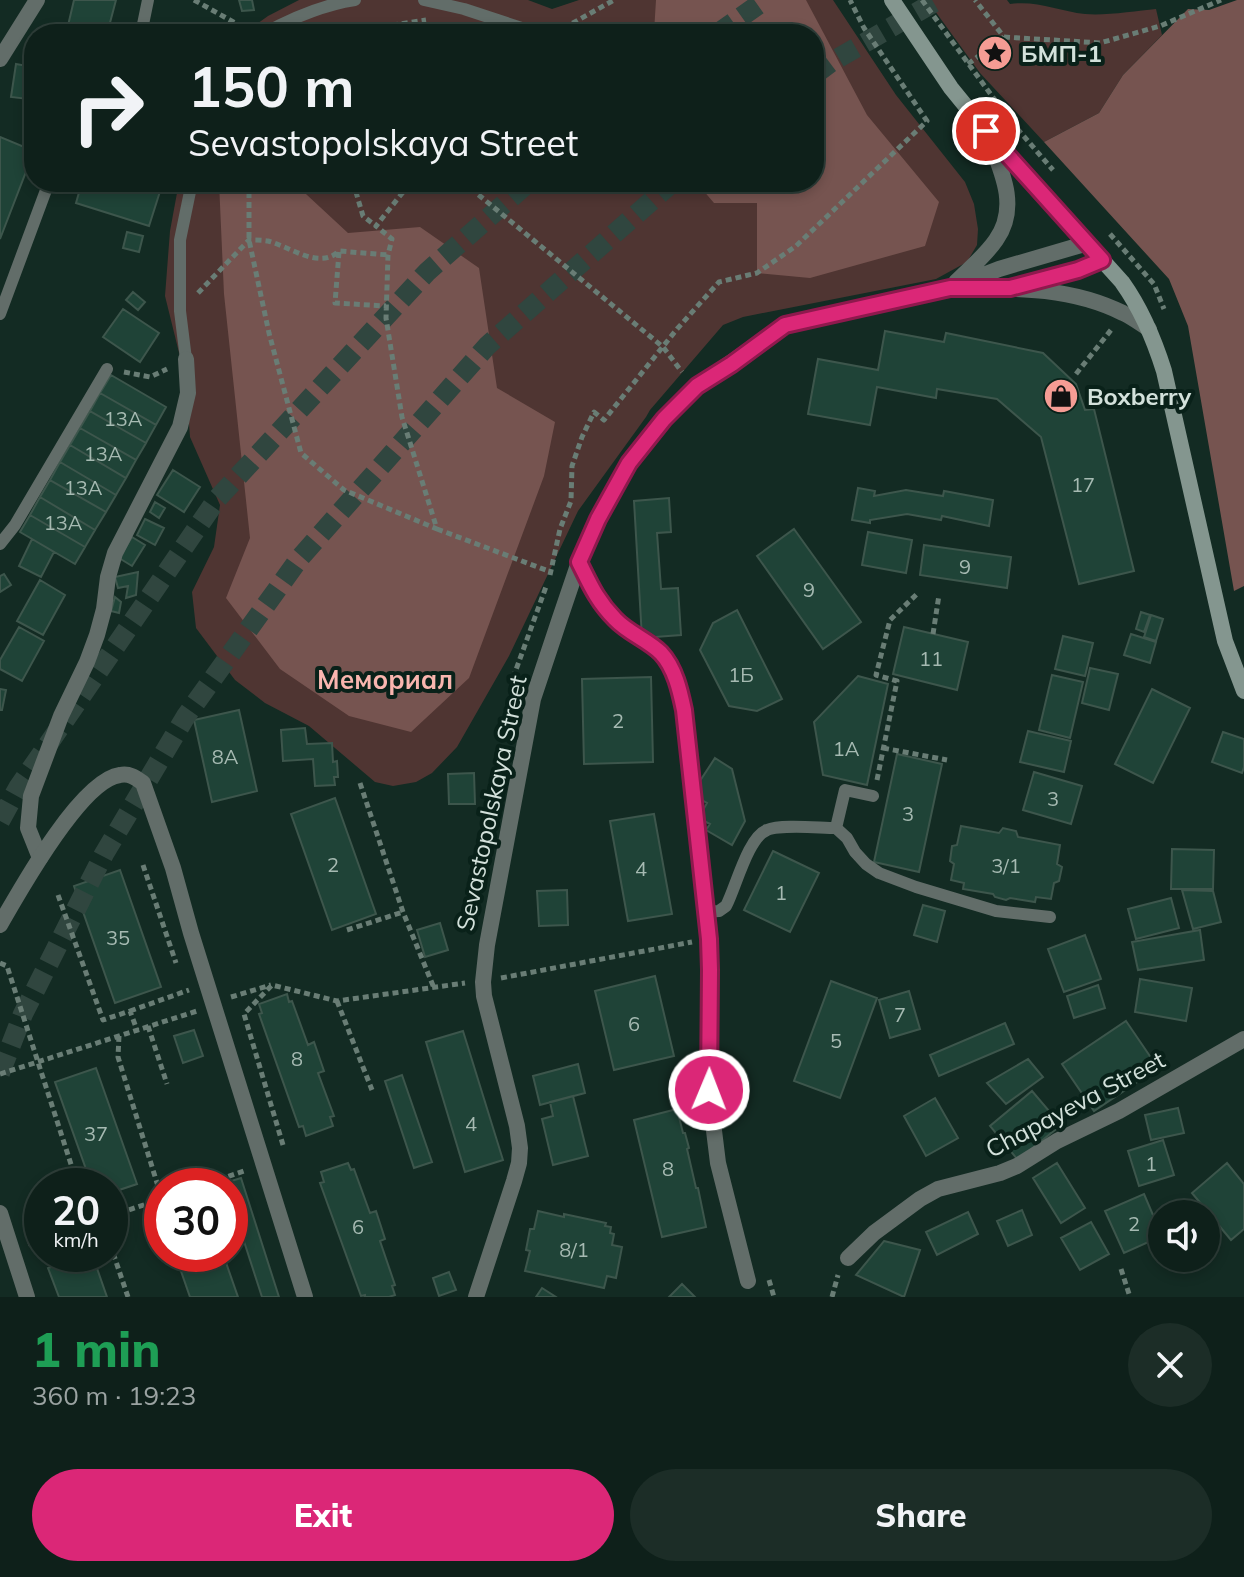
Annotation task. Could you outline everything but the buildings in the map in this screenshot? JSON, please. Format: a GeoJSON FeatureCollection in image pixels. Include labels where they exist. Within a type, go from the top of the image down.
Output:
{"type":"FeatureCollection","features":[{"type":"Feature","properties":{"kind":"main road"},"geometry":{"type":"LineString","coordinates":[[892,0],[951,88],[1129,292],[1149,329],[1164,371],[1225,641],[1244,691]]}},
{"type":"Feature","properties":{"kind":"street"},"geometry":{"type":"LineString","coordinates":[[0,59],[37,0]]}},
{"type":"Feature","properties":{"kind":"street"},"geometry":{"type":"LineString","coordinates":[[950,288],[997,239],[1007,217],[1008,192],[986,131]]}},
{"type":"Feature","properties":{"kind":"street","name":"Sevastopolskaya Street"},"geometry":{"type":"LineString","coordinates":[[476,1297],[514,1181],[520,1148],[484,996],[487,945],[533,699],[579,562],[598,519],[629,463],[664,419],[697,386],[785,325],[950,288],[999,269],[1088,243]]}},
{"type":"Feature","properties":{"kind":"street","name":"Sevastopolskaya Street"},"geometry":{"type":"LineString","coordinates":[[1009,287],[1078,270],[1102,260]]}},
{"type":"Feature","properties":{"kind":"street","name":"Sevastopolskaya Street"},"geometry":{"type":"LineString","coordinates":[[950,288],[1009,287],[1059,292],[1124,313],[1149,329]]}},
{"type":"Feature","properties":{"kind":"street"},"geometry":{"type":"LineString","coordinates":[[40,858],[28,828],[31,796],[61,716],[97,635],[115,553],[180,427],[188,393],[186,359]]}},
{"type":"Feature","properties":{"kind":"street"},"geometry":{"type":"LineString","coordinates":[[579,562],[598,600],[618,622],[661,653],[679,687],[709,939],[709,1090],[718,1163],[748,1281]]}},
{"type":"Feature","properties":{"kind":"street"},"geometry":{"type":"LineString","coordinates":[[0,925],[40,858],[85,798],[101,784],[119,775],[133,776],[143,783],[173,868],[305,1297]]}},
{"type":"Feature","properties":{"kind":"street","name":"Chapayeva Street"},"geometry":{"type":"LineString","coordinates":[[848,1258],[874,1233],[938,1189],[1017,1166],[1244,1039]]}},
{"type":"Feature","properties":{"kind":"street"},"geometry":{"type":"LineString","coordinates":[[0,1213],[27,1297]]}},
{"type":"Feature","properties":{"kind":"lane"},"geometry":{"type":"LineString","coordinates":[[143,24],[148,0]]}},
{"type":"Feature","properties":{"kind":"lane"},"geometry":{"type":"LineString","coordinates":[[282,24],[334,3],[355,0]]}},
{"type":"Feature","properties":{"kind":"lane"},"geometry":{"type":"LineString","coordinates":[[424,0],[510,24]]}},
{"type":"Feature","properties":{"kind":"lane"},"geometry":{"type":"LineString","coordinates":[[0,314],[45,192]]}},
{"type":"Feature","properties":{"kind":"lane"},"geometry":{"type":"LineString","coordinates":[[186,359],[180,311],[180,240],[190,192]]}},
{"type":"Feature","properties":{"kind":"lane"},"geometry":{"type":"LineString","coordinates":[[0,544],[15,525],[107,369]]}},
{"type":"Feature","properties":{"kind":"lane"},"geometry":{"type":"LineString","coordinates":[[836,828],[845,790],[873,796]]}},
{"type":"Feature","properties":{"kind":"lane"},"geometry":{"type":"LineString","coordinates":[[706,912],[719,911],[726,906],[755,838],[766,830],[836,828],[866,864],[879,873],[996,911],[1050,917]]}},
{"type":"Feature","properties":{"kind":"path"},"geometry":{"type":"LineString","coordinates":[[194,0],[238,24]]}},
{"type":"Feature","properties":{"kind":"path"},"geometry":{"type":"LineString","coordinates":[[572,24],[614,0]]}},
{"type":"Feature","properties":{"kind":"path"},"geometry":{"type":"LineString","coordinates":[[513,678],[551,572],[560,529],[571,501],[572,466],[594,412],[604,420],[719,282],[757,273],[796,246],[927,121],[864,28],[850,0]]}},
{"type":"Feature","properties":{"kind":"path"},"geometry":{"type":"LineString","coordinates":[[975,0],[1004,37]]}},
{"type":"Feature","properties":{"kind":"path"},"geometry":{"type":"LineString","coordinates":[[968,64],[1004,37],[1100,43],[1160,26],[1221,0]]}},
{"type":"Feature","properties":{"kind":"path"},"geometry":{"type":"LineString","coordinates":[[399,24],[437,21]]}},
{"type":"Feature","properties":{"kind":"path"},"geometry":{"type":"LineString","coordinates":[[249,192],[249,240],[269,333],[301,453],[344,490],[551,572]]}},
{"type":"Feature","properties":{"kind":"path"},"geometry":{"type":"LineString","coordinates":[[356,192],[363,216],[392,239],[388,255],[386,306],[402,417],[437,529]]}},
{"type":"Feature","properties":{"kind":"path"},"geometry":{"type":"LineString","coordinates":[[376,226],[403,192]]}},
{"type":"Feature","properties":{"kind":"path"},"geometry":{"type":"LineString","coordinates":[[475,192],[663,347],[684,375],[697,386]]}},
{"type":"Feature","properties":{"kind":"path"},"geometry":{"type":"LineString","coordinates":[[180,311],[249,240],[266,240],[319,259],[332,257],[339,251],[388,255]]}},
{"type":"Feature","properties":{"kind":"path"},"geometry":{"type":"LineString","coordinates":[[339,251],[335,303],[386,306]]}},
{"type":"Feature","properties":{"kind":"path"},"geometry":{"type":"LineString","coordinates":[[1076,374],[1124,313]]}},
{"type":"Feature","properties":{"kind":"path"},"geometry":{"type":"LineString","coordinates":[[107,369],[150,377],[186,359]]}},
{"type":"Feature","properties":{"kind":"path"},"geometry":{"type":"LineString","coordinates":[[873,796],[897,681],[876,675],[890,620],[918,593]]}},
{"type":"Feature","properties":{"kind":"path"},"geometry":{"type":"LineString","coordinates":[[933,634],[939,595]]}},
{"type":"Feature","properties":{"kind":"path"},"geometry":{"type":"LineString","coordinates":[[883,748],[947,760]]}},
{"type":"Feature","properties":{"kind":"path"},"geometry":{"type":"LineString","coordinates":[[360,783],[403,912],[434,988]]}},
{"type":"Feature","properties":{"kind":"path"},"geometry":{"type":"LineString","coordinates":[[143,865],[180,977]]}},
{"type":"Feature","properties":{"kind":"path"},"geometry":{"type":"LineString","coordinates":[[58,895],[103,1020],[185,991]]}},
{"type":"Feature","properties":{"kind":"path"},"geometry":{"type":"LineString","coordinates":[[347,930],[403,912]]}},
{"type":"Feature","properties":{"kind":"path"},"geometry":{"type":"LineString","coordinates":[[500,979],[709,939]]}},
{"type":"Feature","properties":{"kind":"path"},"geometry":{"type":"LineString","coordinates":[[0,963],[7,966],[72,1168]]}},
{"type":"Feature","properties":{"kind":"path"},"geometry":{"type":"LineString","coordinates":[[0,1074],[272,985],[337,1001],[470,983]]}},
{"type":"Feature","properties":{"kind":"path"},"geometry":{"type":"LineString","coordinates":[[272,985],[244,1014],[283,1145]]}},
{"type":"Feature","properties":{"kind":"path"},"geometry":{"type":"LineString","coordinates":[[337,1001],[372,1090]]}},
{"type":"Feature","properties":{"kind":"path"},"geometry":{"type":"LineString","coordinates":[[130,1011],[137,1030]]}},
{"type":"Feature","properties":{"kind":"path"},"geometry":{"type":"LineString","coordinates":[[148,1026],[167,1084]]}},
{"type":"Feature","properties":{"kind":"path"},"geometry":{"type":"LineString","coordinates":[[119,1036],[118,1057],[152,1168]]}},
{"type":"Feature","properties":{"kind":"path"},"geometry":{"type":"LineString","coordinates":[[248,1169],[263,1164]]}},
{"type":"Feature","properties":{"kind":"path"},"geometry":{"type":"LineString","coordinates":[[1121,1269],[1130,1297]]}},
{"type":"Feature","properties":{"kind":"path"},"geometry":{"type":"LineString","coordinates":[[120,1272],[128,1297]]}},
{"type":"Feature","properties":{"kind":"shaded area"},"geometry":{"type":"Polygon","coordinates":[[[299,0],[528,0],[552,9],[579,0],[833,0],[896,95],[965,182],[974,204],[977,245],[967,262],[936,279],[743,317],[723,325],[650,410],[578,511],[509,656],[457,747],[432,773],[416,782],[393,786],[375,782],[309,726],[265,703],[235,680],[196,628],[192,592],[214,547],[220,505],[190,437],[186,381],[165,296],[170,231],[177,192],[824,192],[824,24],[257,24],[299,0]]]}},
{"type":"Feature","properties":{"kind":"shaded area"},"geometry":{"type":"Polygon","coordinates":[[[656,0],[806,0],[819,24],[654,24],[656,0]]]}},
{"type":"Feature","properties":{"kind":"shaded area"},"geometry":{"type":"Polygon","coordinates":[[[927,0],[1007,0],[1010,4],[1093,14],[1156,9],[1162,35],[1123,75],[1099,113],[1044,142],[980,73],[927,0]]]}},
{"type":"Feature","properties":{"kind":"shaded area"},"geometry":{"type":"Polygon","coordinates":[[[1244,0],[1244,586],[1234,591],[1188,326],[1169,279],[1044,142],[1099,113],[1123,75],[1188,9],[1209,10],[1244,0]]]}},
{"type":"Feature","properties":{"kind":"shaded area"},"geometry":{"type":"Polygon","coordinates":[[[824,34],[867,115],[939,202],[925,246],[810,278],[757,273],[757,203],[714,203],[705,192],[824,192],[824,34]]]}},
{"type":"Feature","properties":{"kind":"shaded area"},"geometry":{"type":"Polygon","coordinates":[[[219,192],[304,192],[348,233],[420,227],[479,268],[497,388],[555,422],[544,476],[469,678],[411,732],[349,716],[280,669],[226,598],[250,538],[224,294],[219,192]]]}},
{"type":"Feature","properties":{"kind":"tunnel"},"geometry":{"type":"LineString","coordinates":[[731,24],[765,0]]}},
{"type":"Feature","properties":{"kind":"tunnel"},"geometry":{"type":"LineString","coordinates":[[824,68],[938,0]]}},
{"type":"Feature","properties":{"kind":"tunnel"},"geometry":{"type":"LineString","coordinates":[[0,821],[18,788],[217,499],[427,272],[518,192]]}},
{"type":"Feature","properties":{"kind":"tunnel"},"geometry":{"type":"LineString","coordinates":[[0,1073],[23,1014],[104,854],[186,716],[299,559],[487,346],[662,192]]}},
{"type":"Feature","properties":{"kind":"place","name":"БМП-1"},"geometry":{"type":"Point","coordinates":[995,53]}},
{"type":"Feature","properties":{"kind":"place","name":"Boxberry"},"geometry":{"type":"Point","coordinates":[1061,396]}},
{"type":"Feature","properties":{"kind":"district","name":"Мемориал"},"geometry":{"type":"Point","coordinates":[385,679]}},
{"type":"Feature","properties":{"kind":"route"},"geometry":{"type":"LineString","coordinates":[[709,1090],[709,939],[679,687],[661,653],[618,622],[598,600],[579,562],[598,519],[629,463],[664,419],[697,386],[785,325],[950,288],[1010,288],[1078,270],[1102,260],[986,131]]}}]}
